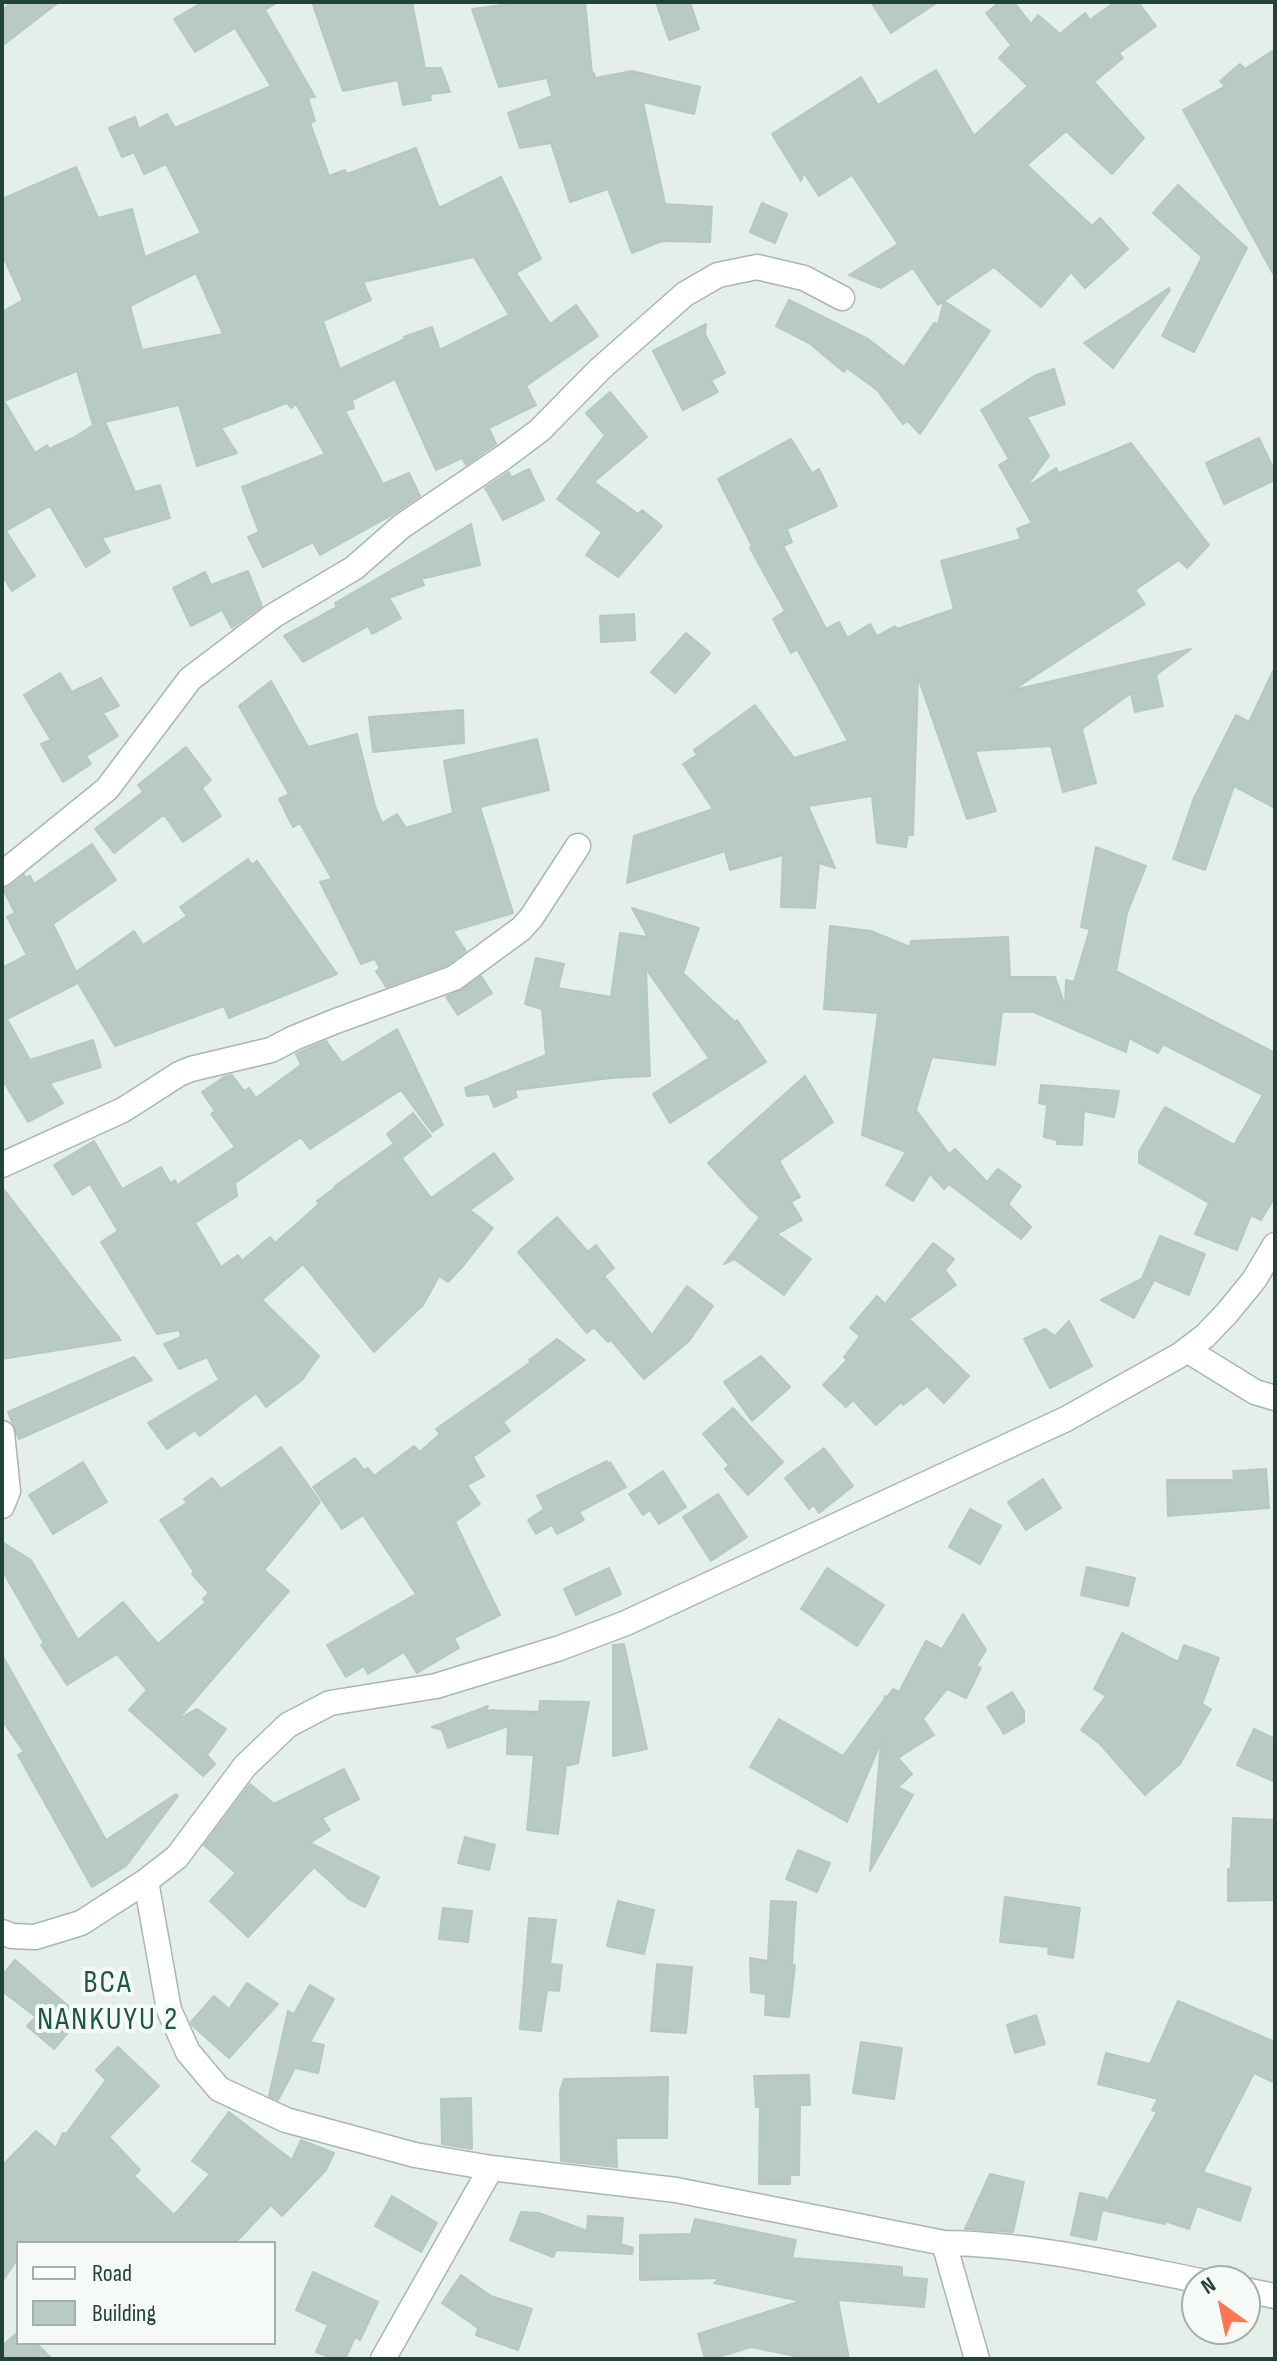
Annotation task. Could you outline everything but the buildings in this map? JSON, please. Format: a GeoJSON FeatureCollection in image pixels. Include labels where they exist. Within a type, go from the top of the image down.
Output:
{"type":"FeatureCollection","features":[{"type":"Feature","properties":{"kind":"street"},"geometry":{"type":"LineString","coordinates":[[2,874],[107,789],[169,703],[198,672],[273,616],[354,568],[402,526],[540,430],[600,369],[685,294],[718,275],[757,267],[804,278],[842,298]]}},
{"type":"Feature","properties":{"kind":"street"},"geometry":{"type":"LineString","coordinates":[[2,1165],[123,1110],[191,1069],[271,1050],[336,1021],[454,978],[521,929],[578,846]]}},
{"type":"Feature","properties":{"kind":"street"},"geometry":{"type":"LineString","coordinates":[[2,1932],[12,1936],[35,1937],[81,1923],[146,1881],[177,1857],[245,1766],[288,1725],[330,1703],[436,1686],[560,1648],[626,1623],[1066,1419],[1187,1350],[1205,1336],[1254,1280],[1275,1245]]}},
{"type":"Feature","properties":{"kind":"street"},"geometry":{"type":"LineString","coordinates":[[1187,1350],[1255,1392],[1275,1398]]}},
{"type":"Feature","properties":{"kind":"street"},"geometry":{"type":"LineString","coordinates":[[2,1433],[8,1491],[2,1506]]}},
{"type":"Feature","properties":{"kind":"street"},"geometry":{"type":"LineString","coordinates":[[146,1881],[169,2010],[188,2052],[219,2089],[286,2120],[415,2155],[491,2168],[676,2190],[944,2243],[976,2243],[1087,2258],[1181,2277]]}},
{"type":"Feature","properties":{"kind":"street"},"geometry":{"type":"LineString","coordinates":[[383,2359],[491,2168]]}},
{"type":"Feature","properties":{"kind":"street"},"geometry":{"type":"LineString","coordinates":[[944,2243],[977,2359]]}},
{"type":"Feature","properties":{"kind":"district","name":"BCA NANKUYU 2"},"geometry":{"type":"Point","coordinates":[108,2002]}}]}
